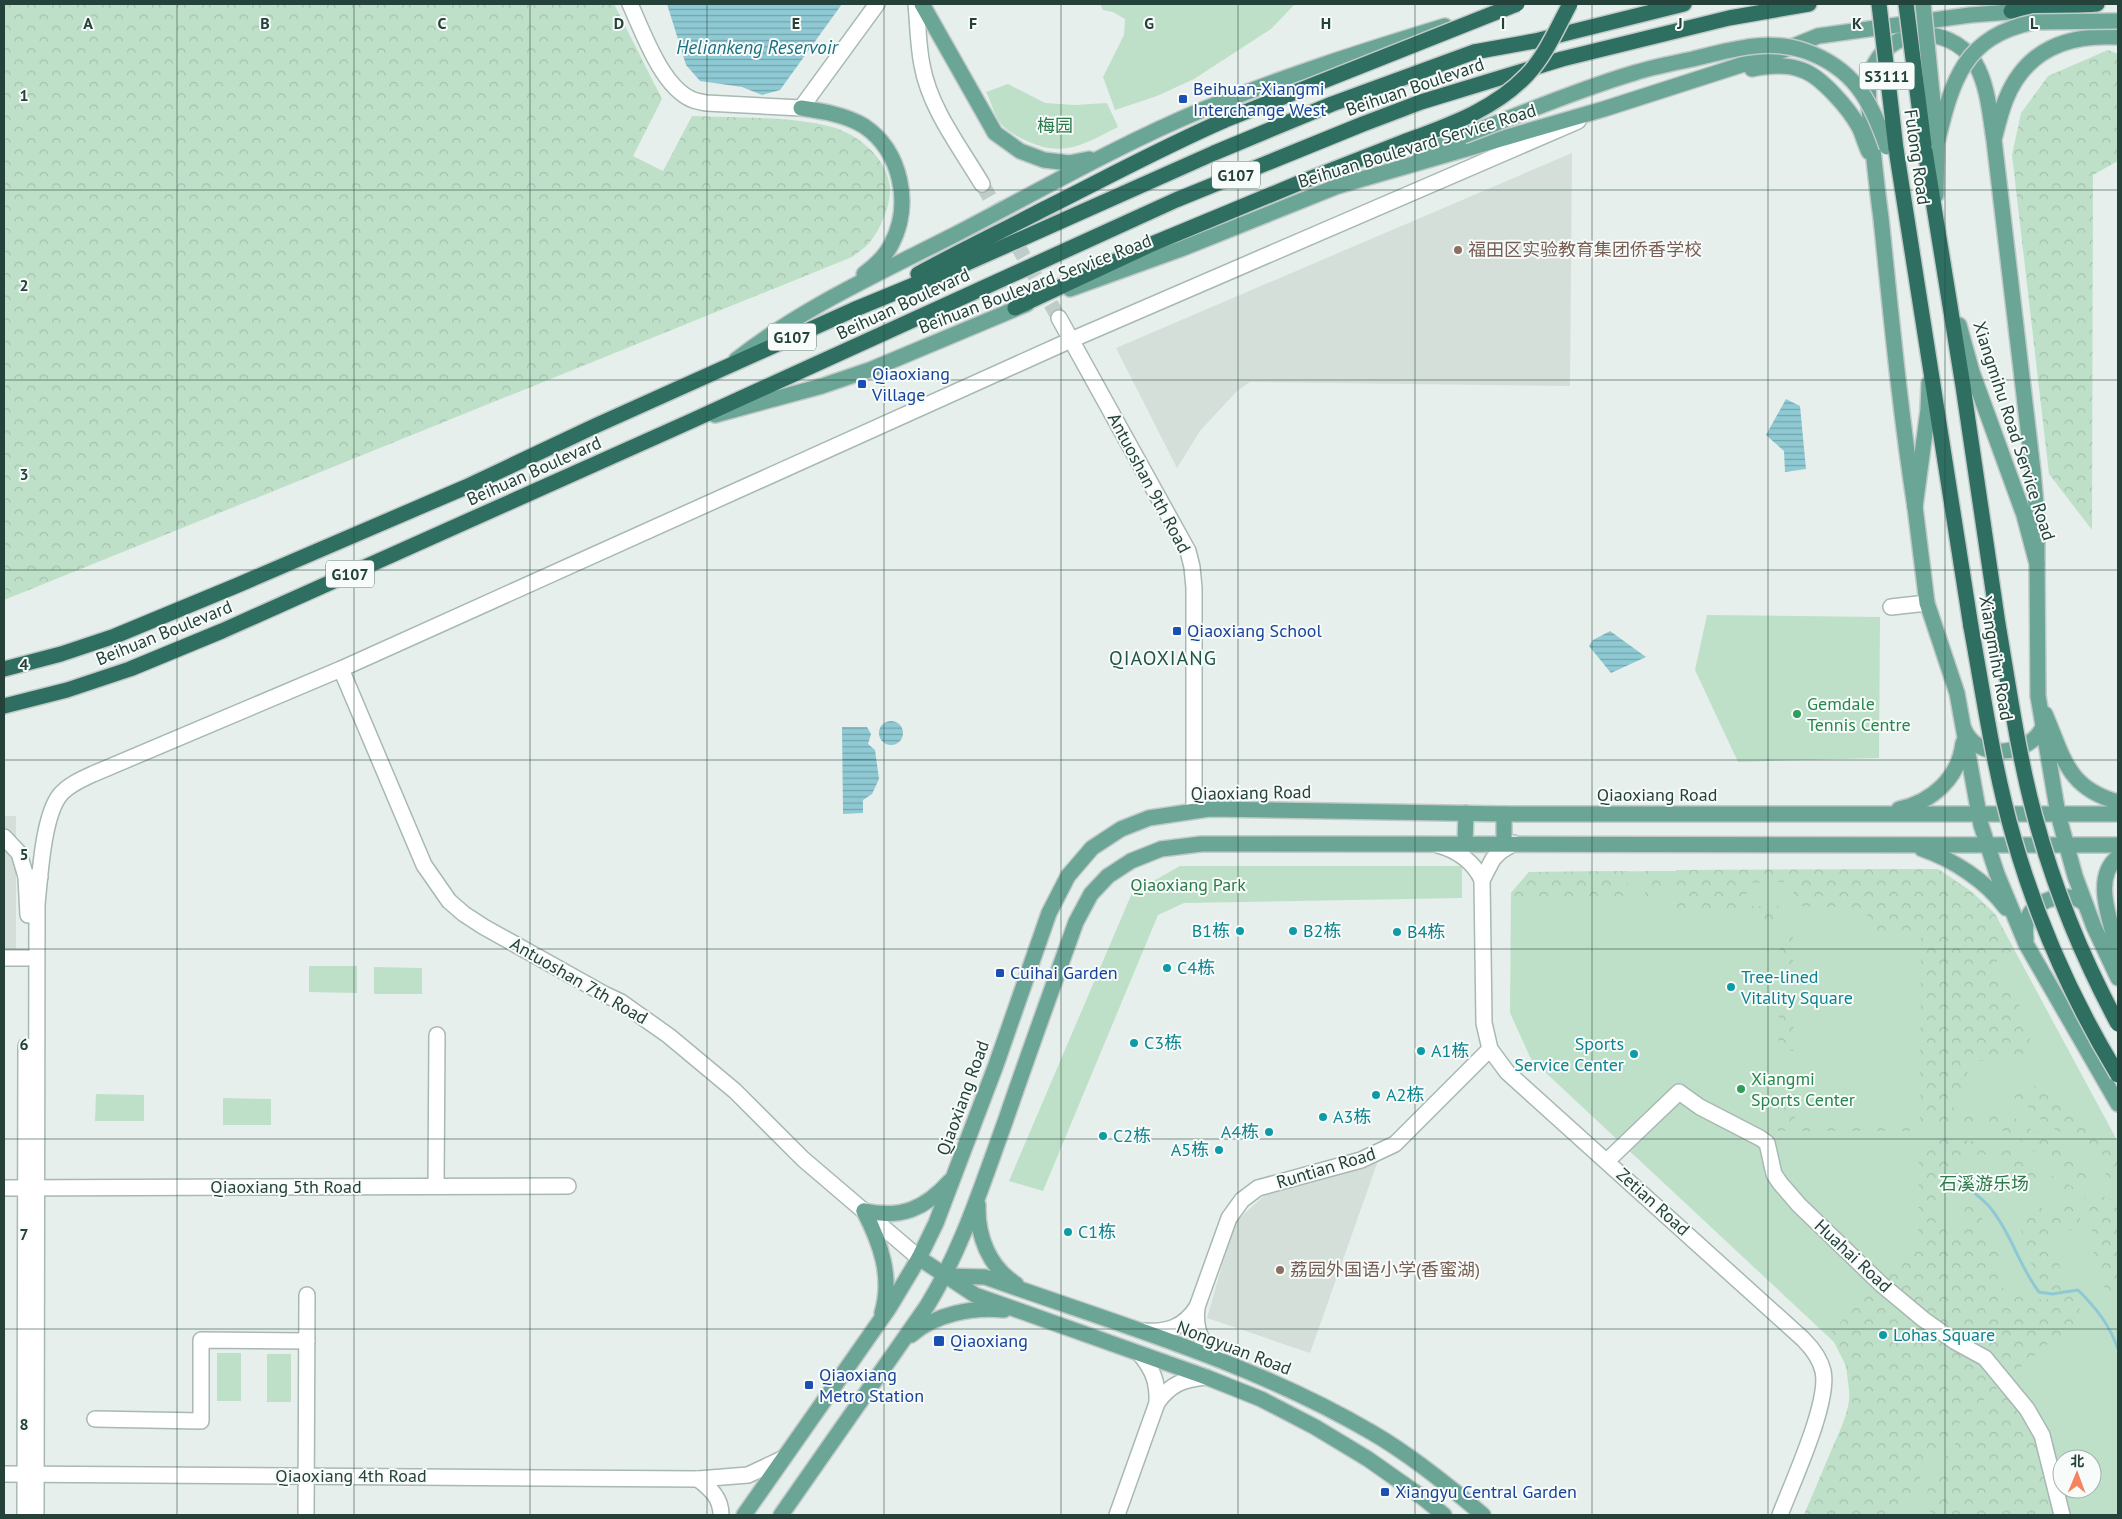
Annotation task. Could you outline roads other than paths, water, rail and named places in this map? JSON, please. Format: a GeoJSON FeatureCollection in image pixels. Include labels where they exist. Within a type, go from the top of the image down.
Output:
{"type":"FeatureCollection","features":[{"type":"Feature","properties":{"kind":"highway"},"geometry":{"type":"LineString","coordinates":[[853,310],[975,242],[1043,210],[1178,140],[1517,4]]}},
{"type":"Feature","properties":{"kind":"highway"},"geometry":{"type":"LineString","coordinates":[[1015,308],[1152,244],[1299,183],[1445,126],[1497,101],[1535,66],[1570,4]]}},
{"type":"Feature","properties":{"kind":"highway","name":"Beihuan Boulevard"},"geometry":{"type":"LineString","coordinates":[[4,669],[61,654],[114,636],[188,606],[466,487],[731,364],[853,310],[967,263],[1214,153],[1405,76],[1474,52],[1535,42],[1684,4]]}},
{"type":"Feature","properties":{"kind":"highway","name":"Beihuan Boulevard"},"geometry":{"type":"LineString","coordinates":[[4,706],[67,690],[130,669],[203,639],[688,422],[1176,200],[1363,124],[1421,102],[1562,59],[1729,18],[1809,4]]}},
{"type":"Feature","properties":{"kind":"highway","name":"Fulong Road"},"geometry":{"type":"LineString","coordinates":[[1878,4],[1892,148],[1908,225]]}},
{"type":"Feature","properties":{"kind":"highway","name":"Fulong Road"},"geometry":{"type":"LineString","coordinates":[[1906,4],[1930,144],[1936,219]]}},
{"type":"Feature","properties":{"kind":"highway"},"geometry":{"type":"LineString","coordinates":[[2011,11],[2097,4]]}},
{"type":"Feature","properties":{"kind":"highway","name":"Xiangmihu Road"},"geometry":{"type":"LineString","coordinates":[[1936,219],[1998,624],[2025,774],[2040,834],[2074,930],[2118,1024]]}},
{"type":"Feature","properties":{"kind":"highway","name":"Xiangmihu Road"},"geometry":{"type":"LineString","coordinates":[[1908,225],[1971,627],[1997,770],[2023,866],[2040,918],[2088,1024],[2118,1075]]}},
{"type":"Feature","properties":{"kind":"main road"},"geometry":{"type":"LineString","coordinates":[[922,4],[984,116],[995,133],[1005,142],[1034,157],[1058,163],[1082,161],[1107,154]]}},
{"type":"Feature","properties":{"kind":"main road"},"geometry":{"type":"LineString","coordinates":[[731,364],[758,342],[848,288],[1107,154],[1200,111],[1253,89],[1356,53],[1523,4]]}},
{"type":"Feature","properties":{"kind":"main road"},"geometry":{"type":"LineString","coordinates":[[1923,4],[1930,144]]}},
{"type":"Feature","properties":{"kind":"main road","name":"Beihuan Boulevard Service Road"},"geometry":{"type":"LineString","coordinates":[[688,422],[822,386],[872,368],[1015,308],[1181,249],[1338,186],[1604,109],[1769,56],[1818,36],[2011,11],[2085,15],[2118,25]]}},
{"type":"Feature","properties":{"kind":"main road"},"geometry":{"type":"LineString","coordinates":[[1930,144],[1960,70],[1979,48],[1994,37],[2020,25],[2034,22],[2118,21]]}},
{"type":"Feature","properties":{"kind":"main road"},"geometry":{"type":"LineString","coordinates":[[2024,939],[1987,846],[1978,814],[1955,684],[1927,603],[1907,458],[1869,98],[1869,82],[1873,66],[1889,46],[1900,40],[1913,37],[1938,36],[1950,40],[1967,53],[1981,75],[1994,140],[2034,486],[2037,564]]}},
{"type":"Feature","properties":{"kind":"main road"},"geometry":{"type":"LineString","coordinates":[[1994,140],[2005,100],[2013,85],[2033,59],[2045,50],[2073,39],[2118,37]]}},
{"type":"Feature","properties":{"kind":"main road"},"geometry":{"type":"LineString","coordinates":[[1338,186],[1463,136],[1634,73],[1731,49],[1774,45],[1803,50],[1821,58],[1846,75],[1864,94],[1892,148]]}},
{"type":"Feature","properties":{"kind":"main road"},"geometry":{"type":"LineString","coordinates":[[1696,78],[1773,66],[1803,70],[1829,89],[1858,126],[1875,168]]}},
{"type":"Feature","properties":{"kind":"main road"},"geometry":{"type":"LineString","coordinates":[[802,108],[844,118],[864,126],[886,148],[898,172],[902,200],[898,229],[892,244],[879,262],[848,288]]}},
{"type":"Feature","properties":{"kind":"main road","name":"Xiangmihu Road Service Road"},"geometry":{"type":"LineString","coordinates":[[1945,275],[1972,372],[2024,515],[2037,564],[2038,696],[2042,729],[2058,814],[2072,868],[2085,904],[2101,944],[2118,978]]}},
{"type":"Feature","properties":{"kind":"main road"},"geometry":{"type":"LineString","coordinates":[[1915,508],[1928,410],[1928,361]]}},
{"type":"Feature","properties":{"kind":"main road"},"geometry":{"type":"LineString","coordinates":[[2038,696],[2072,774],[2088,790],[2118,802]]}},
{"type":"Feature","properties":{"kind":"main road"},"geometry":{"type":"LineString","coordinates":[[1964,729],[1970,737],[1982,746],[1993,750],[2005,751],[2025,745],[2035,738],[2042,729]]}},
{"type":"Feature","properties":{"kind":"main road"},"geometry":{"type":"LineString","coordinates":[[1875,814],[1912,806],[1925,800],[1944,784],[1960,760],[1964,729]]}},
{"type":"Feature","properties":{"kind":"main road","name":"Qiaoxiang Road"},"geometry":{"type":"LineString","coordinates":[[744,1515],[880,1322],[919,1258],[936,1223],[996,1065],[1049,914],[1068,876],[1092,848],[1121,829],[1148,818],[1210,809],[1504,814],[2118,814]]}},
{"type":"Feature","properties":{"kind":"main road"},"geometry":{"type":"LineString","coordinates":[[1466,813],[1466,843]]}},
{"type":"Feature","properties":{"kind":"main road"},"geometry":{"type":"LineString","coordinates":[[1504,814],[1509,844]]}},
{"type":"Feature","properties":{"kind":"main road"},"geometry":{"type":"LineString","coordinates":[[781,1515],[945,1276],[958,1251],[1076,922],[1091,894],[1108,876],[1132,861],[1161,848],[1201,844],[2118,845]]}},
{"type":"Feature","properties":{"kind":"main road"},"geometry":{"type":"LineString","coordinates":[[1908,845],[1941,856],[1987,887],[2004,906],[2118,1104]]}},
{"type":"Feature","properties":{"kind":"main road"},"geometry":{"type":"LineString","coordinates":[[2118,857],[2107,868],[2104,884],[2118,952]]}},
{"type":"Feature","properties":{"kind":"main road"},"geometry":{"type":"LineString","coordinates":[[2024,939],[2027,920],[2038,906],[2052,899],[2066,897],[2079,900],[2085,904]]}},
{"type":"Feature","properties":{"kind":"main road"},"geometry":{"type":"LineString","coordinates":[[864,1211],[890,1215],[910,1210],[938,1194],[954,1176]]}},
{"type":"Feature","properties":{"kind":"main road"},"geometry":{"type":"LineString","coordinates":[[979,1194],[978,1216],[987,1252],[995,1266],[1009,1280],[1030,1292]]}},
{"type":"Feature","properties":{"kind":"main road"},"geometry":{"type":"LineString","coordinates":[[864,1211],[876,1235],[884,1265],[885,1294],[880,1322]]}},
{"type":"Feature","properties":{"kind":"main road","name":"Nongyuan Road"},"geometry":{"type":"LineString","coordinates":[[919,1258],[975,1295],[1206,1377],[1261,1399],[1368,1459],[1444,1515]]}},
{"type":"Feature","properties":{"kind":"main road","name":"Nongyuan Road"},"geometry":{"type":"LineString","coordinates":[[945,1276],[985,1276],[1220,1360],[1300,1394],[1372,1432],[1415,1460],[1483,1515]]}},
{"type":"Feature","properties":{"kind":"main road"},"geometry":{"type":"LineString","coordinates":[[898,1346],[917,1329],[953,1314],[995,1310],[1024,1313]]}},
{"type":"Feature","properties":{"kind":"street"},"geometry":{"type":"LineString","coordinates":[[630,4],[664,74],[672,84],[691,99],[706,103],[802,108],[877,4]]}},
{"type":"Feature","properties":{"kind":"street"},"geometry":{"type":"LineString","coordinates":[[910,4],[918,22]]}},
{"type":"Feature","properties":{"kind":"street"},"geometry":{"type":"LineString","coordinates":[[916,4],[922,66],[927,85],[937,109],[982,184]]}},
{"type":"Feature","properties":{"kind":"street"},"geometry":{"type":"LineString","coordinates":[[31,1187],[27,958],[28,902],[33,877],[54,803],[61,793],[75,783],[341,669],[1071,340],[1604,109]]}},
{"type":"Feature","properties":{"kind":"street","name":"Antuoshan 9th Road"},"geometry":{"type":"LineString","coordinates":[[1059,318],[1188,551],[1194,588],[1194,811]]}},
{"type":"Feature","properties":{"kind":"street"},"geometry":{"type":"LineString","coordinates":[[1891,607],[1927,603]]}},
{"type":"Feature","properties":{"kind":"street","name":"Antuoshan 7th Road"},"geometry":{"type":"LineString","coordinates":[[341,669],[424,865],[448,901],[484,927],[649,1019],[735,1090],[804,1159],[919,1258]]}},
{"type":"Feature","properties":{"kind":"street"},"geometry":{"type":"LineString","coordinates":[[4,837],[19,853],[33,877],[37,904],[31,1187],[30,1474],[25,1515]]}},
{"type":"Feature","properties":{"kind":"street"},"geometry":{"type":"LineString","coordinates":[[1432,844],[1447,847],[1461,855],[1472,865],[1482,880]]}},
{"type":"Feature","properties":{"kind":"street","name":"Zetian Road"},"geometry":{"type":"LineString","coordinates":[[1509,844],[1493,859],[1482,880],[1484,1023],[1490,1049],[1508,1072],[1608,1160],[1816,1352],[1824,1372],[1822,1405],[1780,1515]]}},
{"type":"Feature","properties":{"kind":"street"},"geometry":{"type":"LineString","coordinates":[[4,958],[27,958]]}},
{"type":"Feature","properties":{"kind":"street"},"geometry":{"type":"LineString","coordinates":[[436,1186],[437,1035]]}},
{"type":"Feature","properties":{"kind":"street","name":"Runtian Road"},"geometry":{"type":"LineString","coordinates":[[1135,1330],[1156,1332],[1170,1330],[1182,1324],[1191,1316],[1197,1307],[1230,1218],[1246,1196],[1258,1188],[1361,1160],[1386,1150],[1405,1135],[1490,1049]]}},
{"type":"Feature","properties":{"kind":"street","name":"Huahai Road"},"geometry":{"type":"LineString","coordinates":[[1608,1160],[1678,1092],[1700,1107],[1760,1138],[1766,1143],[1774,1174],[1780,1184],[1799,1205],[1881,1284],[1923,1319],[1954,1341],[1985,1358],[2005,1381],[2027,1409],[2042,1435],[2062,1515]]}},
{"type":"Feature","properties":{"kind":"street","name":"Qiaoxiang 5th Road"},"geometry":{"type":"LineString","coordinates":[[4,1188],[568,1186]]}},
{"type":"Feature","properties":{"kind":"street"},"geometry":{"type":"LineString","coordinates":[[306,1515],[307,1295]]}},
{"type":"Feature","properties":{"kind":"street","name":"Runtian Road"},"geometry":{"type":"LineString","coordinates":[[1197,1307],[1196,1329],[1208,1350],[1220,1360]]}},
{"type":"Feature","properties":{"kind":"street"},"geometry":{"type":"LineString","coordinates":[[95,1419],[201,1421],[201,1340],[307,1341]]}},
{"type":"Feature","properties":{"kind":"street"},"geometry":{"type":"LineString","coordinates":[[1140,1354],[1150,1366],[1156,1378],[1157,1403]]}},
{"type":"Feature","properties":{"kind":"street"},"geometry":{"type":"LineString","coordinates":[[1117,1515],[1157,1403],[1164,1393],[1174,1385],[1184,1380],[1206,1377]]}},
{"type":"Feature","properties":{"kind":"street","name":"Qiaoxiang 4th Road"},"geometry":{"type":"LineString","coordinates":[[4,1474],[698,1479],[748,1474],[784,1458]]}},
{"type":"Feature","properties":{"kind":"street"},"geometry":{"type":"LineString","coordinates":[[30,1474],[36,1515]]}},
{"type":"Feature","properties":{"kind":"street"},"geometry":{"type":"LineString","coordinates":[[698,1479],[719,1500],[721,1515]]}},
{"type":"Feature","properties":{"kind":"water","name":"Heliankeng Reservoir"},"geometry":{"type":"Polygon","coordinates":[[[667,4],[842,4],[780,90],[762,95],[742,87],[700,81],[686,65],[667,4]]]}},
{"type":"Feature","properties":{"kind":"water"},"geometry":{"type":"Polygon","coordinates":[[[1786,399],[1800,406],[1806,469],[1785,472],[1784,451],[1766,435],[1786,399]]]}},
{"type":"Feature","properties":{"kind":"water"},"geometry":{"type":"Polygon","coordinates":[[[1610,631],[1646,657],[1611,673],[1589,646],[1593,640],[1610,631]]]}},
{"type":"Feature","properties":{"kind":"water"},"geometry":{"type":"Polygon","coordinates":[[[891,721],[899,725],[903,733],[899,741],[891,745],[883,741],[879,733],[883,725],[891,721]]]}},
{"type":"Feature","properties":{"kind":"water"},"geometry":{"type":"Polygon","coordinates":[[[842,727],[867,727],[871,734],[868,744],[875,750],[879,779],[872,794],[863,800],[863,813],[843,814],[842,727]]]}},
{"type":"Feature","properties":{"kind":"waterway"},"geometry":{"type":"LineString","coordinates":[[1972,1191],[1988,1205],[1999,1220],[2026,1272],[2039,1292],[2052,1294],[2078,1290],[2102,1317],[2118,1349]]}},
{"type":"Feature","properties":{"kind":"tunnel"},"geometry":{"type":"LineString","coordinates":[[982,184],[1059,318]]}},
{"type":"Feature","properties":{"kind":"place","name":"Beihuan-Xiangmi Interchange West"},"geometry":{"type":"Point","coordinates":[1183,99]}},
{"type":"Feature","properties":{"kind":"place","name":"福田区实验教育集团侨香学校"},"geometry":{"type":"Point","coordinates":[1458,250]}},
{"type":"Feature","properties":{"kind":"place","name":"Qiaoxiang Village"},"geometry":{"type":"Point","coordinates":[862,384]}},
{"type":"Feature","properties":{"kind":"place","name":"Qiaoxiang School"},"geometry":{"type":"Point","coordinates":[1177,631]}},
{"type":"Feature","properties":{"kind":"place","name":"Gemdale Tennis Centre"},"geometry":{"type":"Point","coordinates":[1797,714]}},
{"type":"Feature","properties":{"kind":"place","name":"B1栋"},"geometry":{"type":"Point","coordinates":[1240,931]}},
{"type":"Feature","properties":{"kind":"place","name":"B2栋"},"geometry":{"type":"Point","coordinates":[1293,931]}},
{"type":"Feature","properties":{"kind":"place","name":"B4栋"},"geometry":{"type":"Point","coordinates":[1397,932]}},
{"type":"Feature","properties":{"kind":"place","name":"C4栋"},"geometry":{"type":"Point","coordinates":[1167,968]}},
{"type":"Feature","properties":{"kind":"place","name":"Cuihai Garden"},"geometry":{"type":"Point","coordinates":[1000,973]}},
{"type":"Feature","properties":{"kind":"place","name":"Tree-lined Vitality Square"},"geometry":{"type":"Point","coordinates":[1731,987]}},
{"type":"Feature","properties":{"kind":"place","name":"C3栋"},"geometry":{"type":"Point","coordinates":[1134,1043]}},
{"type":"Feature","properties":{"kind":"place","name":"A1栋"},"geometry":{"type":"Point","coordinates":[1421,1051]}},
{"type":"Feature","properties":{"kind":"place","name":"Sports Service Center"},"geometry":{"type":"Point","coordinates":[1634,1054]}},
{"type":"Feature","properties":{"kind":"place","name":"Xiangmi Sports Center"},"geometry":{"type":"Point","coordinates":[1741,1089]}},
{"type":"Feature","properties":{"kind":"place","name":"A2栋"},"geometry":{"type":"Point","coordinates":[1376,1095]}},
{"type":"Feature","properties":{"kind":"place","name":"A3栋"},"geometry":{"type":"Point","coordinates":[1323,1117]}},
{"type":"Feature","properties":{"kind":"place","name":"A4栋"},"geometry":{"type":"Point","coordinates":[1269,1132]}},
{"type":"Feature","properties":{"kind":"place","name":"C2栋"},"geometry":{"type":"Point","coordinates":[1103,1136]}},
{"type":"Feature","properties":{"kind":"place","name":"A5栋"},"geometry":{"type":"Point","coordinates":[1219,1150]}},
{"type":"Feature","properties":{"kind":"place","name":"C1栋"},"geometry":{"type":"Point","coordinates":[1068,1232]}},
{"type":"Feature","properties":{"kind":"place","name":"荔园外国语小学(香蜜湖)"},"geometry":{"type":"Point","coordinates":[1280,1270]}},
{"type":"Feature","properties":{"kind":"place","name":"Lohas Square"},"geometry":{"type":"Point","coordinates":[1883,1335]}},
{"type":"Feature","properties":{"kind":"place","name":"Qiaoxiang"},"geometry":{"type":"Point","coordinates":[939,1341]}},
{"type":"Feature","properties":{"kind":"place","name":"Qiaoxiang Metro Station"},"geometry":{"type":"Point","coordinates":[809,1385]}},
{"type":"Feature","properties":{"kind":"place","name":"Xiangyu Central Garden"},"geometry":{"type":"Point","coordinates":[1385,1492]}},
{"type":"Feature","properties":{"kind":"district","name":"QIAOXIANG"},"geometry":{"type":"Point","coordinates":[1163,658]}},
{"type":"Feature","properties":{"kind":"park label","name":"梅园"},"geometry":{"type":"Point","coordinates":[1055,126]}},
{"type":"Feature","properties":{"kind":"park label","name":"Qiaoxiang Park"},"geometry":{"type":"Point","coordinates":[1188,885]}},
{"type":"Feature","properties":{"kind":"park label","name":"石溪游乐场"},"geometry":{"type":"Point","coordinates":[1984,1184]}}]}
